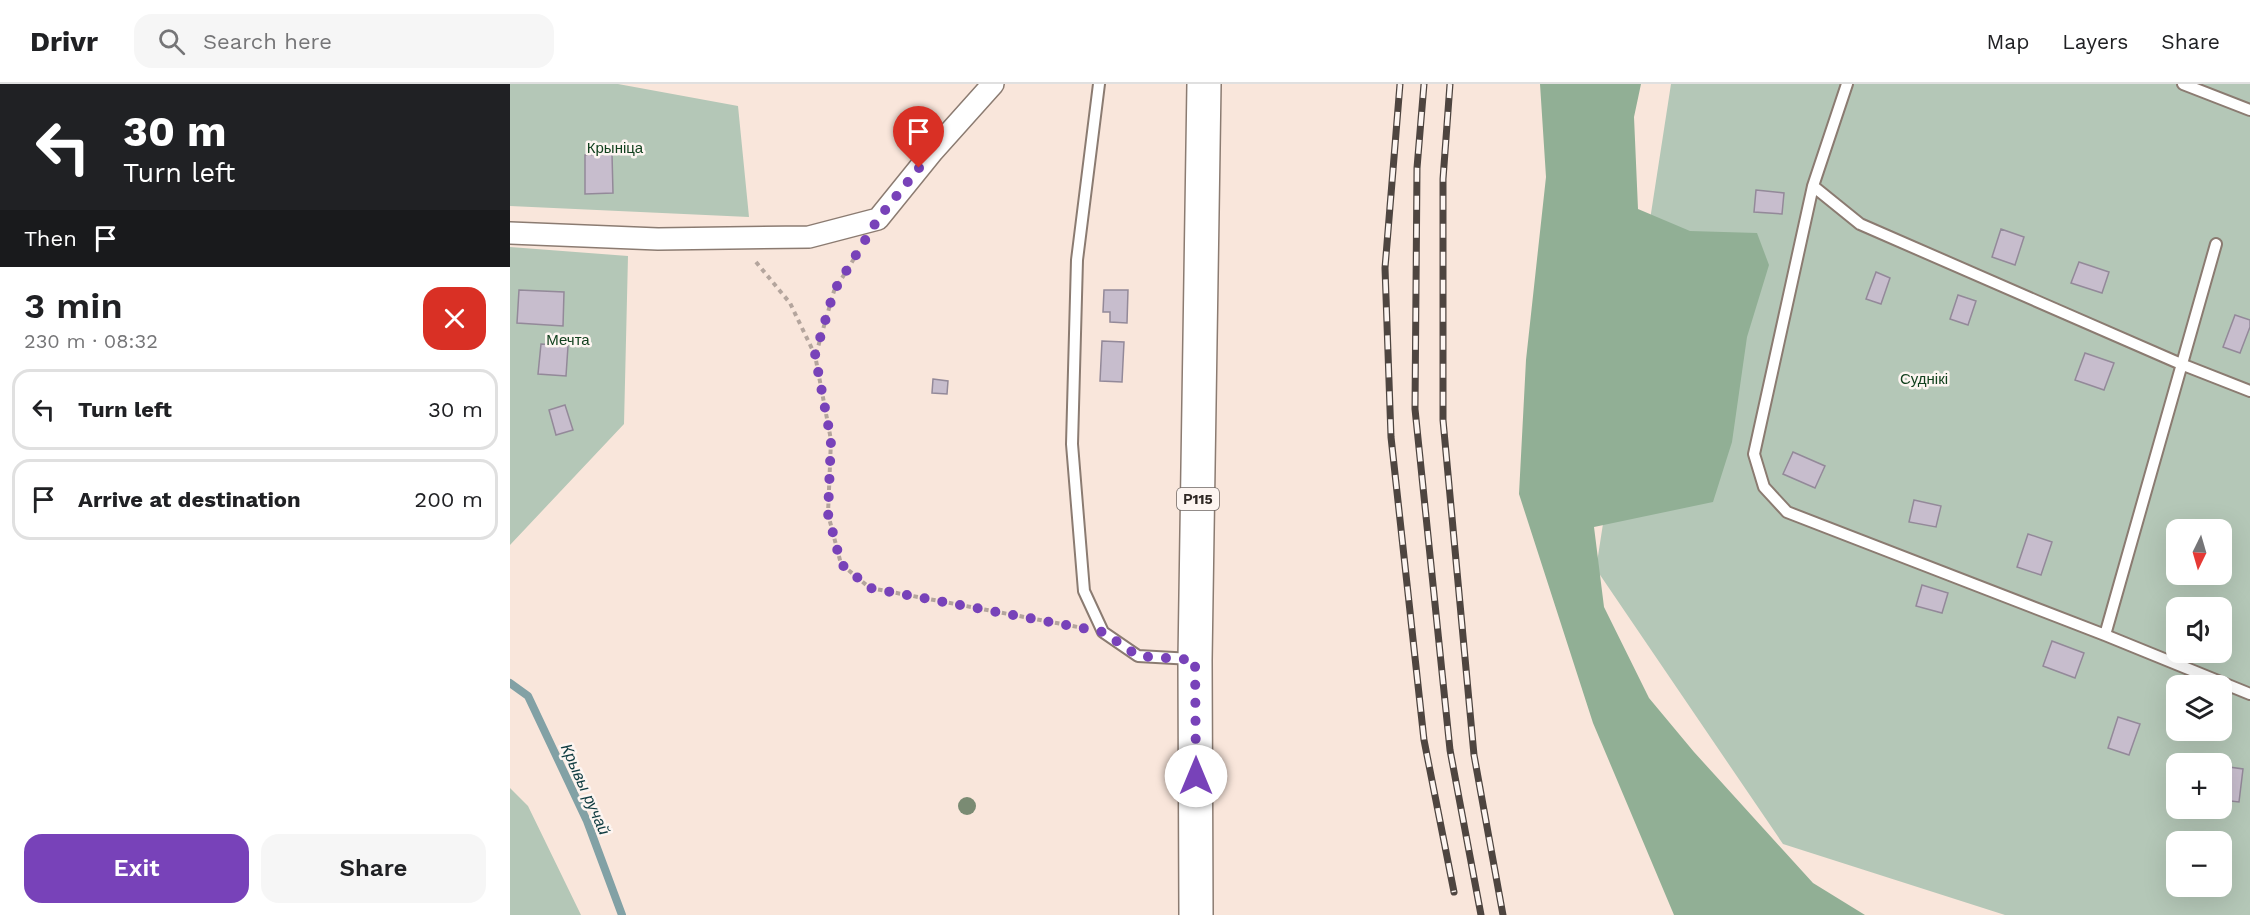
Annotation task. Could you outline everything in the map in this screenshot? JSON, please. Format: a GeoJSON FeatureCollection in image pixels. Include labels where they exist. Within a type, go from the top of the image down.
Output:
{"type":"FeatureCollection","features":[{"type":"Feature","properties":{"kind":"main road","name":"Р115"},"geometry":{"type":"LineString","coordinates":[[1196,915],[1195,660],[1204,84]]}},
{"type":"Feature","properties":{"kind":"street"},"geometry":{"type":"LineString","coordinates":[[510,234],[720,239],[809,237],[878,219],[933,151],[993,84]]}},
{"type":"Feature","properties":{"kind":"lane"},"geometry":{"type":"LineString","coordinates":[[1099,84],[1077,260],[1072,444],[1084,591],[1103,632],[1138,656],[1195,660]]}},
{"type":"Feature","properties":{"kind":"lane"},"geometry":{"type":"LineString","coordinates":[[1847,84],[1814,186],[1754,454],[1764,487],[1786,512],[2105,634],[2250,694]]}},
{"type":"Feature","properties":{"kind":"lane"},"geometry":{"type":"LineString","coordinates":[[2183,84],[2250,110]]}},
{"type":"Feature","properties":{"kind":"lane"},"geometry":{"type":"LineString","coordinates":[[1814,186],[1860,224],[2181,364],[2250,391]]}},
{"type":"Feature","properties":{"kind":"lane"},"geometry":{"type":"LineString","coordinates":[[2105,634],[2216,244]]}},
{"type":"Feature","properties":{"kind":"path"},"geometry":{"type":"LineString","coordinates":[[815,355],[834,291],[878,219]]}},
{"type":"Feature","properties":{"kind":"path"},"geometry":{"type":"LineString","coordinates":[[720,239],[756,261],[790,303],[815,355],[831,440],[828,514],[841,564],[870,588],[1103,632]]}},
{"type":"Feature","properties":{"kind":"green space","name":"Крыніца"},"geometry":{"type":"Polygon","coordinates":[[[510,84],[618,84],[738,106],[749,217],[510,206],[510,84]]]}},
{"type":"Feature","properties":{"kind":"green space"},"geometry":{"type":"Polygon","coordinates":[[[1540,84],[1641,84],[1634,117],[1638,209],[1690,231],[1757,233],[1769,265],[1747,337],[1732,442],[1713,502],[1594,527],[1604,607],[1649,698],[1694,752],[1813,883],[1865,915],[1674,915],[1593,723],[1519,494],[1526,360],[1546,177],[1540,84]]]}},
{"type":"Feature","properties":{"kind":"green space","name":"Суднікі"},"geometry":{"type":"Polygon","coordinates":[[[1671,84],[2250,84],[2250,915],[2005,915],[1783,844],[1596,569],[1671,84]]]}},
{"type":"Feature","properties":{"kind":"green space","name":"Мечта"},"geometry":{"type":"Polygon","coordinates":[[[510,247],[628,256],[624,424],[510,545],[510,247]]]}},
{"type":"Feature","properties":{"kind":"green space"},"geometry":{"type":"Polygon","coordinates":[[[510,788],[528,806],[581,915],[510,915],[510,788]]]}},
{"type":"Feature","properties":{"kind":"building"},"geometry":{"type":"Polygon","coordinates":[[[612,154],[613,193],[585,194],[585,155],[612,154]]]}},
{"type":"Feature","properties":{"kind":"building"},"geometry":{"type":"Polygon","coordinates":[[[1756,190],[1784,193],[1782,214],[1754,212],[1756,190]]]}},
{"type":"Feature","properties":{"kind":"building"},"geometry":{"type":"Polygon","coordinates":[[[2001,229],[2024,237],[2015,265],[1992,257],[2001,229]]]}},
{"type":"Feature","properties":{"kind":"building"},"geometry":{"type":"Polygon","coordinates":[[[2079,262],[2109,272],[2102,293],[2071,283],[2079,262]]]}},
{"type":"Feature","properties":{"kind":"building"},"geometry":{"type":"Polygon","coordinates":[[[1876,272],[1890,278],[1881,304],[1866,299],[1876,272]]]}},
{"type":"Feature","properties":{"kind":"building"},"geometry":{"type":"Polygon","coordinates":[[[519,290],[564,292],[563,326],[517,323],[519,290]]]}},
{"type":"Feature","properties":{"kind":"building"},"geometry":{"type":"Polygon","coordinates":[[[1104,290],[1128,290],[1127,323],[1110,322],[1110,312],[1103,312],[1104,290]]]}},
{"type":"Feature","properties":{"kind":"building"},"geometry":{"type":"Polygon","coordinates":[[[1958,295],[1976,301],[1968,325],[1950,319],[1958,295]]]}},
{"type":"Feature","properties":{"kind":"building"},"geometry":{"type":"Polygon","coordinates":[[[2235,315],[2250,320],[2250,327],[2240,353],[2223,347],[2235,315]]]}},
{"type":"Feature","properties":{"kind":"building"},"geometry":{"type":"Polygon","coordinates":[[[1102,341],[1124,342],[1122,382],[1100,381],[1102,341]]]}},
{"type":"Feature","properties":{"kind":"building"},"geometry":{"type":"Polygon","coordinates":[[[541,344],[568,346],[566,376],[538,374],[541,344]]]}},
{"type":"Feature","properties":{"kind":"building"},"geometry":{"type":"Polygon","coordinates":[[[2085,353],[2114,363],[2104,390],[2075,380],[2085,353]]]}},
{"type":"Feature","properties":{"kind":"building"},"geometry":{"type":"Polygon","coordinates":[[[933,379],[948,381],[947,394],[932,393],[933,379]]]}},
{"type":"Feature","properties":{"kind":"building"},"geometry":{"type":"Polygon","coordinates":[[[565,405],[573,430],[556,435],[549,410],[565,405]]]}},
{"type":"Feature","properties":{"kind":"building"},"geometry":{"type":"Polygon","coordinates":[[[1793,452],[1825,466],[1815,488],[1783,474],[1793,452]]]}},
{"type":"Feature","properties":{"kind":"building"},"geometry":{"type":"Polygon","coordinates":[[[1914,500],[1941,506],[1936,527],[1909,522],[1914,500]]]}},
{"type":"Feature","properties":{"kind":"building"},"geometry":{"type":"Polygon","coordinates":[[[2028,534],[2052,542],[2041,575],[2017,567],[2028,534]]]}},
{"type":"Feature","properties":{"kind":"building"},"geometry":{"type":"Polygon","coordinates":[[[1922,585],[1948,593],[1942,613],[1916,606],[1922,585]]]}},
{"type":"Feature","properties":{"kind":"building"},"geometry":{"type":"Polygon","coordinates":[[[2052,641],[2084,653],[2075,678],[2043,666],[2052,641]]]}},
{"type":"Feature","properties":{"kind":"building"},"geometry":{"type":"Polygon","coordinates":[[[2118,717],[2140,724],[2129,755],[2108,748],[2118,717]]]}},
{"type":"Feature","properties":{"kind":"building"},"geometry":{"type":"Polygon","coordinates":[[[2232,767],[2243,769],[2239,802],[2232,801],[2232,767]]]}},
{"type":"Feature","properties":{"kind":"waterway","name":"Крывы ручай"},"geometry":{"type":"LineString","coordinates":[[510,683],[528,696],[587,821],[622,915]]}},
{"type":"Feature","properties":{"kind":"railway"},"geometry":{"type":"LineString","coordinates":[[1400,84],[1385,268],[1391,437],[1424,740],[1454,892]]}},
{"type":"Feature","properties":{"kind":"railway"},"geometry":{"type":"LineString","coordinates":[[1424,84],[1417,168],[1415,409],[1450,750],[1481,915]]}},
{"type":"Feature","properties":{"kind":"railway"},"geometry":{"type":"LineString","coordinates":[[1450,84],[1443,179],[1443,420],[1474,755],[1503,915]]}},
{"type":"Feature","properties":{"kind":"route"},"geometry":{"type":"LineString","coordinates":[[919,168],[878,219],[834,291],[815,355],[831,440],[828,514],[841,564],[870,588],[1103,632],[1138,656],[1195,660],[1196,776]]}}]}
